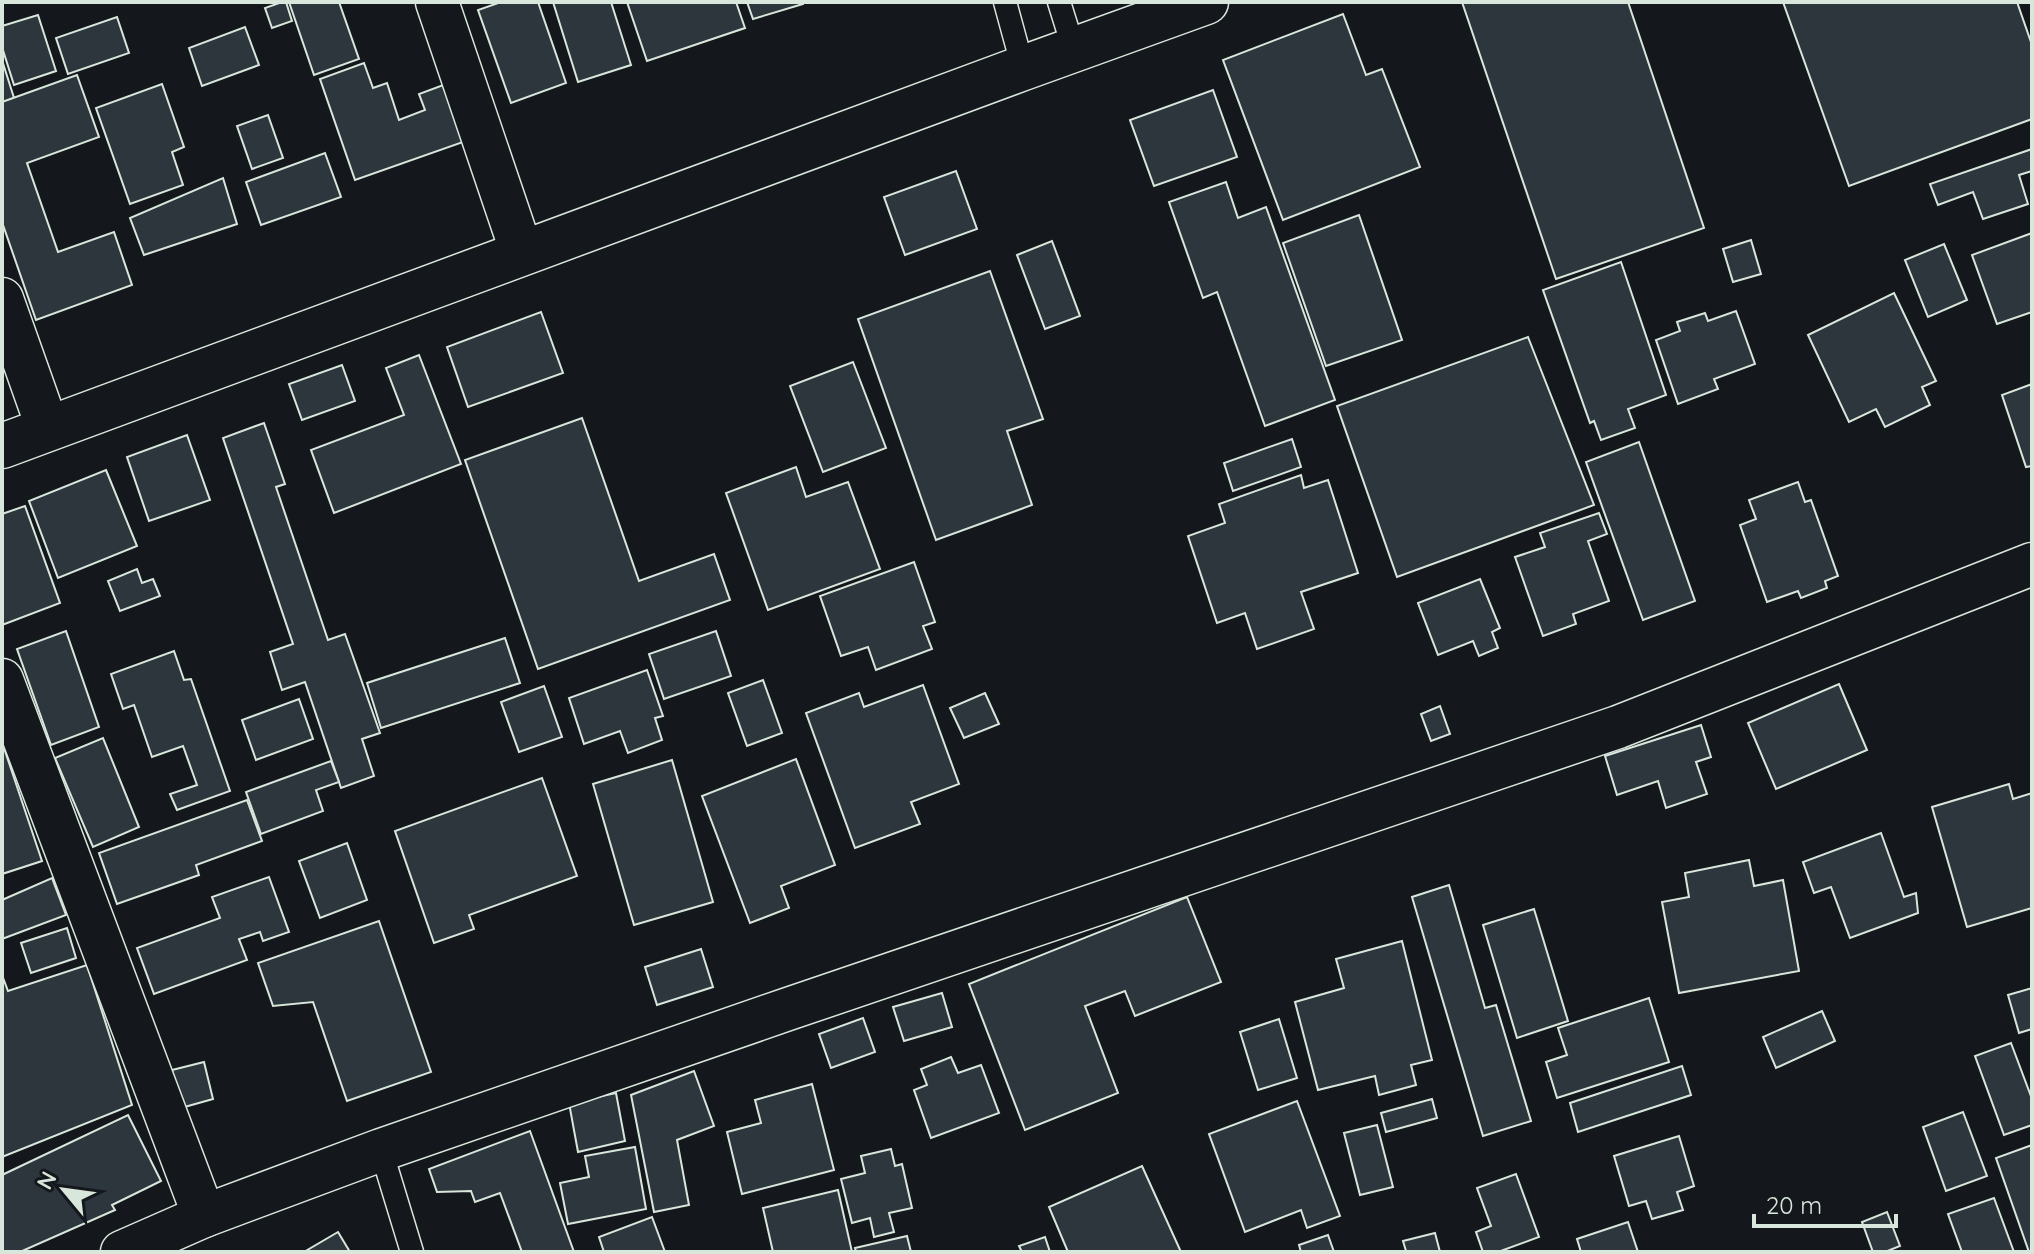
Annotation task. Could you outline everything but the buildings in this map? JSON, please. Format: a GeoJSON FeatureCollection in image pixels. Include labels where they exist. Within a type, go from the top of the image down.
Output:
{"type":"FeatureCollection","features":[{"type":"Feature","properties":{"kind":"highway"},"geometry":{"type":"LineString","coordinates":[[2,446],[1206,2]]}},
{"type":"Feature","properties":{"kind":"street"},"geometry":{"type":"LineString","coordinates":[[437,2],[522,253]]}},
{"type":"Feature","properties":{"kind":"street"},"geometry":{"type":"LineString","coordinates":[[2,299],[48,429]]}},
{"type":"Feature","properties":{"kind":"street"},"geometry":{"type":"LineString","coordinates":[[122,1252],[204,1216],[381,1150],[818,998],[1618,727],[2032,564]]}},
{"type":"Feature","properties":{"kind":"street"},"geometry":{"type":"LineString","coordinates":[[2,680],[204,1216]]}},
{"type":"Feature","properties":{"kind":"lane"},"geometry":{"type":"LineString","coordinates":[[1005,2],[1023,68]]}},
{"type":"Feature","properties":{"kind":"lane"},"geometry":{"type":"LineString","coordinates":[[1059,2],[1074,50]]}},
{"type":"Feature","properties":{"kind":"lane"},"geometry":{"type":"LineString","coordinates":[[381,1150],[412,1252]]}}]}
